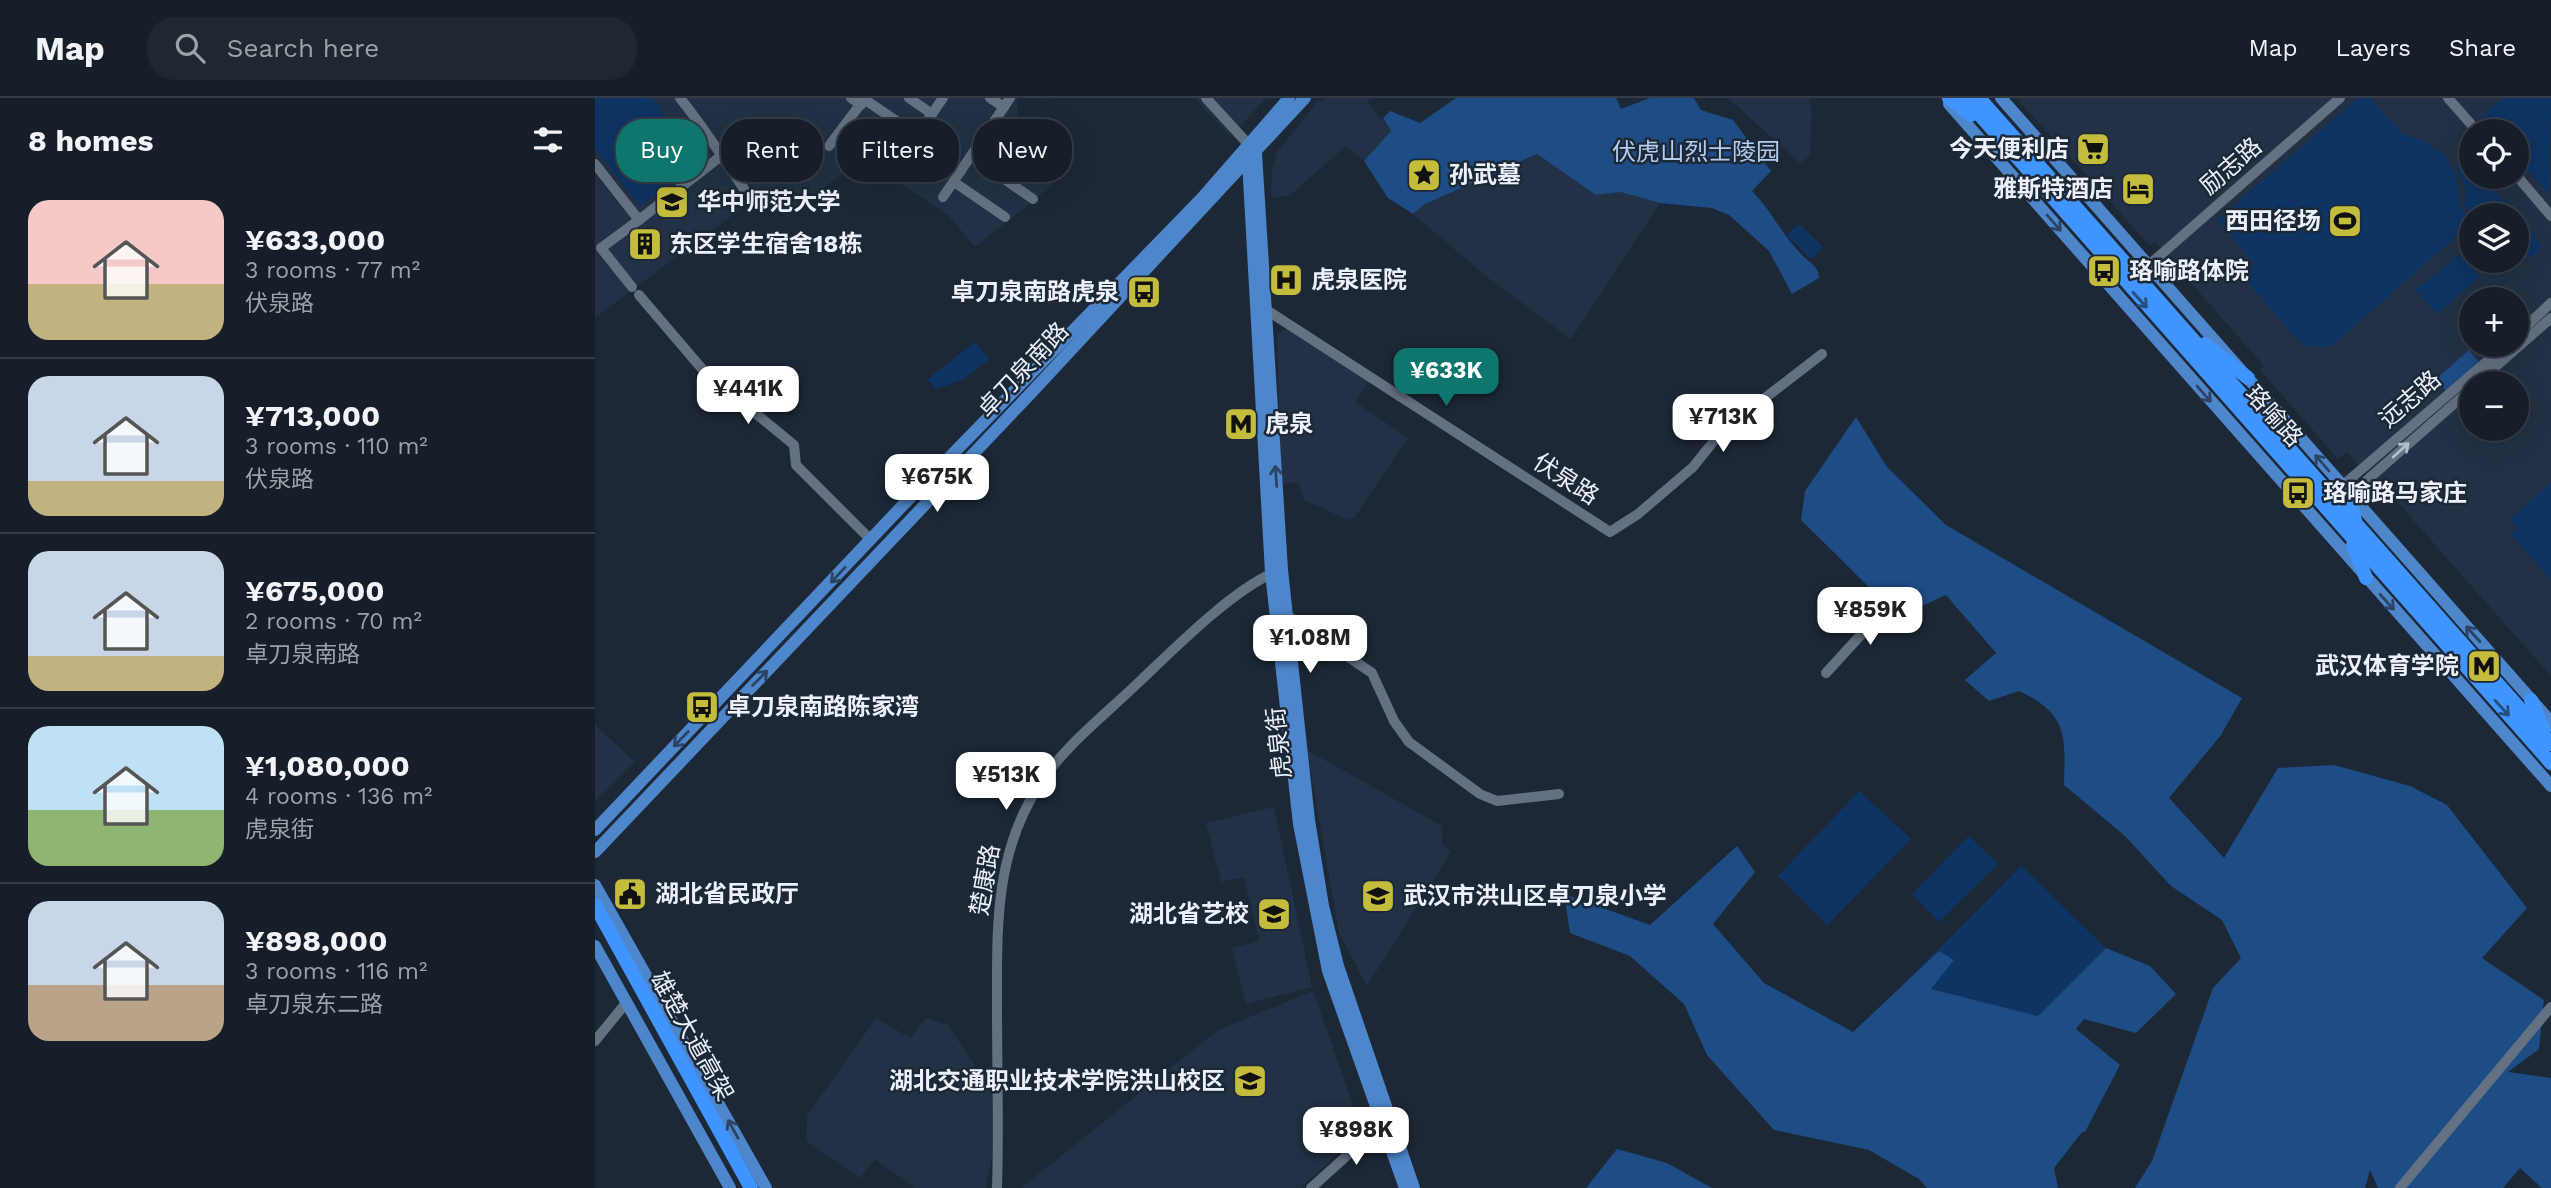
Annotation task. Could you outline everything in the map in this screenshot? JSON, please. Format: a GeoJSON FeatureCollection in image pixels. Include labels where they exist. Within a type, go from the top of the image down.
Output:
{"type":"FeatureCollection","features":[{"type":"Feature","properties":{"kind":"highway"},"geometry":{"type":"LineString","coordinates":[[1947,98],[2000,130]]}},
{"type":"Feature","properties":{"kind":"highway","name":"珞喻路"},"geometry":{"type":"LineString","coordinates":[[1965,98],[2000,130],[2176,321],[2551,763]]}},
{"type":"Feature","properties":{"kind":"highway"},"geometry":{"type":"LineString","coordinates":[[1981,98],[2000,130]]}},
{"type":"Feature","properties":{"kind":"highway","name":"珞喻路"},"geometry":{"type":"LineString","coordinates":[[2000,130],[2353,530],[2550,743]]}},
{"type":"Feature","properties":{"kind":"highway"},"geometry":{"type":"LineString","coordinates":[[2176,321],[2248,378]]}},
{"type":"Feature","properties":{"kind":"highway"},"geometry":{"type":"LineString","coordinates":[[2346,491],[2366,578]]}},
{"type":"Feature","properties":{"kind":"highway"},"geometry":{"type":"LineString","coordinates":[[2531,699],[2550,743]]}},
{"type":"Feature","properties":{"kind":"highway","name":"雄楚大道高架"},"geometry":{"type":"LineString","coordinates":[[595,905],[751,1188]]}},
{"type":"Feature","properties":{"kind":"highway","name":"雄楚大道高架"},"geometry":{"type":"LineString","coordinates":[[595,925],[741,1188]]}},
{"type":"Feature","properties":{"kind":"main road","name":"卓刀泉南路"},"geometry":{"type":"LineString","coordinates":[[595,852],[1228,183],[1289,98]]}},
{"type":"Feature","properties":{"kind":"main road","name":"卓刀泉南路"},"geometry":{"type":"LineString","coordinates":[[595,830],[871,540],[1305,98]]}},
{"type":"Feature","properties":{"kind":"main road"},"geometry":{"type":"LineString","coordinates":[[1947,98],[2551,786]]}},
{"type":"Feature","properties":{"kind":"main road"},"geometry":{"type":"LineString","coordinates":[[2001,98],[2551,722]]}},
{"type":"Feature","properties":{"kind":"main road","name":"虎泉街"},"geometry":{"type":"LineString","coordinates":[[1251,153],[1249,200],[1299,824],[1328,971],[1405,1188]]}},
{"type":"Feature","properties":{"kind":"main road","name":"虎泉街"},"geometry":{"type":"LineString","coordinates":[[1251,153],[1265,309],[1277,572],[1288,616],[1298,734],[1323,906],[1338,966],[1415,1188]]}},
{"type":"Feature","properties":{"kind":"main road"},"geometry":{"type":"LineString","coordinates":[[1228,183],[1241,190],[1249,200]]}},
{"type":"Feature","properties":{"kind":"main road"},"geometry":{"type":"LineString","coordinates":[[595,885],[766,1188]]}},
{"type":"Feature","properties":{"kind":"main road"},"geometry":{"type":"LineString","coordinates":[[595,946],[730,1188]]}},
{"type":"Feature","properties":{"kind":"street"},"geometry":{"type":"LineString","coordinates":[[680,98],[711,135],[721,156],[601,248],[703,370],[794,445],[796,464],[871,540]]}},
{"type":"Feature","properties":{"kind":"street"},"geometry":{"type":"LineString","coordinates":[[851,98],[863,100],[891,119]]}},
{"type":"Feature","properties":{"kind":"street"},"geometry":{"type":"LineString","coordinates":[[909,98],[932,114]]}},
{"type":"Feature","properties":{"kind":"street"},"geometry":{"type":"LineString","coordinates":[[928,119],[943,98]]}},
{"type":"Feature","properties":{"kind":"street"},"geometry":{"type":"LineString","coordinates":[[990,98],[1004,107]]}},
{"type":"Feature","properties":{"kind":"street"},"geometry":{"type":"LineString","coordinates":[[996,119],[1010,98]]}},
{"type":"Feature","properties":{"kind":"street"},"geometry":{"type":"LineString","coordinates":[[1206,98],[1251,153]]}},
{"type":"Feature","properties":{"kind":"street","name":"励志路"},"geometry":{"type":"LineString","coordinates":[[2149,265],[2340,98]]}},
{"type":"Feature","properties":{"kind":"street"},"geometry":{"type":"LineString","coordinates":[[2448,98],[2466,119]]}},
{"type":"Feature","properties":{"kind":"street"},"geometry":{"type":"LineString","coordinates":[[829,146],[863,100]]}},
{"type":"Feature","properties":{"kind":"street"},"geometry":{"type":"LineString","coordinates":[[959,173],[973,153]]}},
{"type":"Feature","properties":{"kind":"street"},"geometry":{"type":"LineString","coordinates":[[971,156],[1033,199]]}},
{"type":"Feature","properties":{"kind":"street"},"geometry":{"type":"LineString","coordinates":[[595,164],[639,220]]}},
{"type":"Feature","properties":{"kind":"street"},"geometry":{"type":"LineString","coordinates":[[739,182],[750,198]]}},
{"type":"Feature","properties":{"kind":"street"},"geometry":{"type":"LineString","coordinates":[[943,197],[954,182],[1005,217]]}},
{"type":"Feature","properties":{"kind":"street"},"geometry":{"type":"LineString","coordinates":[[2528,189],[2551,216]]}},
{"type":"Feature","properties":{"kind":"street"},"geometry":{"type":"LineString","coordinates":[[2529,324],[2551,303]]}},
{"type":"Feature","properties":{"kind":"street","name":"伏泉路"},"geometry":{"type":"LineString","coordinates":[[1265,309],[1610,533],[1638,514],[1693,467],[1721,432],[1822,354]]}},
{"type":"Feature","properties":{"kind":"street","name":"远志路"},"geometry":{"type":"LineString","coordinates":[[2491,371],[2551,318]]}},
{"type":"Feature","properties":{"kind":"street","name":"远志路"},"geometry":{"type":"LineString","coordinates":[[2346,491],[2493,357]]}},
{"type":"Feature","properties":{"kind":"street","name":"远志路"},"geometry":{"type":"LineString","coordinates":[[2346,491],[2459,398]]}},
{"type":"Feature","properties":{"kind":"street","name":"楚康路"},"geometry":{"type":"LineString","coordinates":[[997,1188],[998,910],[1003,870],[1021,817],[1041,782],[1069,750],[1166,656],[1230,602],[1277,572]]}},
{"type":"Feature","properties":{"kind":"street"},"geometry":{"type":"LineString","coordinates":[[1826,673],[1891,602]]}},
{"type":"Feature","properties":{"kind":"street"},"geometry":{"type":"LineString","coordinates":[[1288,616],[1372,673],[1394,722],[1409,742],[1480,794],[1497,801],[1559,794]]}},
{"type":"Feature","properties":{"kind":"street"},"geometry":{"type":"LineString","coordinates":[[595,1041],[626,1003]]}},
{"type":"Feature","properties":{"kind":"street"},"geometry":{"type":"LineString","coordinates":[[2400,1188],[2551,1007]]}},
{"type":"Feature","properties":{"kind":"street"},"geometry":{"type":"LineString","coordinates":[[1311,1188],[1382,1124]]}},
{"type":"Feature","properties":{"kind":"shaded area"},"geometry":{"type":"Polygon","coordinates":[[[595,98],[1017,98],[1020,119],[973,119],[973,182],[1054,184],[975,247],[948,215],[897,182],[959,182],[959,119],[837,119],[837,178],[787,216],[766,190],[595,318],[595,98]]]}},
{"type":"Feature","properties":{"kind":"shaded area"},"geometry":{"type":"Polygon","coordinates":[[[595,98],[652,98],[668,119],[616,119],[616,175],[595,148],[595,98]]]}},
{"type":"Feature","properties":{"kind":"shaded area"},"geometry":{"type":"Polygon","coordinates":[[[1195,98],[1266,98],[1230,137],[1195,98]]]}},
{"type":"Feature","properties":{"kind":"shaded area"},"geometry":{"type":"Polygon","coordinates":[[[1325,98],[1371,98],[1367,102],[1391,131],[1364,161],[1346,146],[1289,196],[1271,198],[1272,170],[1277,152],[1319,100],[1322,102],[1325,98]]]}},
{"type":"Feature","properties":{"kind":"shaded area"},"geometry":{"type":"Polygon","coordinates":[[[1728,98],[1811,98],[1808,101],[1812,107],[1810,156],[1800,163],[1728,98]]]}},
{"type":"Feature","properties":{"kind":"shaded area","name":"西田径场"},"geometry":{"type":"Polygon","coordinates":[[[2358,98],[2370,98],[2403,134],[2426,142],[2444,155],[2456,173],[2460,203],[2459,234],[2332,346],[2303,346],[2242,276],[2255,264],[2217,220],[2358,98]]]}},
{"type":"Feature","properties":{"kind":"shaded area"},"geometry":{"type":"Polygon","coordinates":[[[2503,98],[2551,98],[2549,194],[2529,172],[2529,119],[2481,117],[2503,98]]]}},
{"type":"Feature","properties":{"kind":"shaded area","name":"武汉体育学院"},"geometry":{"type":"Polygon","coordinates":[[[2551,98],[2551,676],[2390,494],[2386,496],[2347,452],[2338,459],[2260,370],[2264,366],[2155,242],[2150,246],[2018,100],[2551,98]]]}},
{"type":"Feature","properties":{"kind":"shaded area"},"geometry":{"type":"Polygon","coordinates":[[[1537,154],[1596,195],[1620,192],[1660,203],[1571,339],[1492,281],[1413,214],[1423,205],[1537,154]]]}},
{"type":"Feature","properties":{"kind":"shaded area"},"geometry":{"type":"Polygon","coordinates":[[[621,182],[671,182],[640,206],[621,182]]]}},
{"type":"Feature","properties":{"kind":"shaded area"},"geometry":{"type":"Polygon","coordinates":[[[2466,189],[2493,189],[2506,203],[2465,203],[2466,189]]]}},
{"type":"Feature","properties":{"kind":"shaded area"},"geometry":{"type":"Polygon","coordinates":[[[1799,224],[1823,247],[1811,259],[1787,235],[1799,224]]]}},
{"type":"Feature","properties":{"kind":"shaded area"},"geometry":{"type":"Polygon","coordinates":[[[2529,230],[2541,244],[2532,258],[2529,254],[2529,230]]]}},
{"type":"Feature","properties":{"kind":"shaded area"},"geometry":{"type":"Polygon","coordinates":[[[2459,255],[2459,273],[2481,275],[2467,287],[2459,287],[2459,294],[2437,314],[2415,290],[2459,255]]]}},
{"type":"Feature","properties":{"kind":"shaded area"},"geometry":{"type":"Polygon","coordinates":[[[1289,328],[1368,381],[1355,402],[1408,438],[1354,518],[1349,520],[1304,500],[1299,483],[1281,484],[1277,334],[1289,328]]]}},
{"type":"Feature","properties":{"kind":"shaded area"},"geometry":{"type":"Polygon","coordinates":[[[975,342],[989,359],[962,380],[935,389],[928,379],[975,342]]]}},
{"type":"Feature","properties":{"kind":"shaded area"},"geometry":{"type":"Polygon","coordinates":[[[2551,482],[2551,579],[2511,535],[2518,528],[2510,519],[2551,482]]]}},
{"type":"Feature","properties":{"kind":"shaded area"},"geometry":{"type":"Polygon","coordinates":[[[595,725],[635,762],[595,802],[595,725]]]}},
{"type":"Feature","properties":{"kind":"shaded area","name":"武汉市洪山区卓刀泉小学"},"geometry":{"type":"Polygon","coordinates":[[[1307,750],[1442,826],[1442,844],[1451,852],[1367,986],[1339,933],[1307,750]]]}},
{"type":"Feature","properties":{"kind":"shaded area"},"geometry":{"type":"Polygon","coordinates":[[[1859,791],[1911,839],[1827,925],[1778,876],[1859,791]]]}},
{"type":"Feature","properties":{"kind":"shaded area","name":"湖北省艺校"},"geometry":{"type":"Polygon","coordinates":[[[1274,807],[1312,987],[1246,1004],[1232,948],[1259,941],[1244,877],[1221,882],[1206,823],[1274,807]]]}},
{"type":"Feature","properties":{"kind":"shaded area"},"geometry":{"type":"Polygon","coordinates":[[[1969,836],[1998,864],[1939,922],[1912,894],[1969,836]]]}},
{"type":"Feature","properties":{"kind":"shaded area"},"geometry":{"type":"Polygon","coordinates":[[[2021,866],[2106,948],[2038,1016],[1931,989],[1908,980],[2021,866]]]}},
{"type":"Feature","properties":{"kind":"shaded area","name":"湖北交通职业技术学院洪山校区"},"geometry":{"type":"Polygon","coordinates":[[[1313,991],[1363,1133],[1300,1188],[1021,1188],[1218,1030],[1313,991]]]}},
{"type":"Feature","properties":{"kind":"shaded area"},"geometry":{"type":"Polygon","coordinates":[[[876,1018],[910,1038],[926,1018],[948,1025],[993,1093],[992,1157],[986,1188],[915,1188],[875,1159],[860,1178],[806,1141],[807,1116],[876,1018]]]}},
{"type":"Feature","properties":{"kind":"green space","name":"伏虎山烈士陵园"},"geometry":{"type":"Polygon","coordinates":[[[1456,98],[1616,98],[1621,109],[1650,98],[1694,98],[1701,110],[1733,120],[1771,171],[1752,191],[1816,269],[1819,278],[1792,294],[1769,251],[1729,215],[1712,208],[1660,203],[1620,192],[1596,195],[1537,154],[1423,205],[1413,214],[1388,198],[1364,161],[1391,131],[1383,118],[1390,111],[1420,123],[1456,98]]]}},
{"type":"Feature","properties":{"kind":"green space"},"geometry":{"type":"Polygon","coordinates":[[[2461,357],[2475,357],[2479,362],[2469,371],[2459,371],[2459,380],[2446,391],[2436,379],[2461,357]]]}},
{"type":"Feature","properties":{"kind":"green space"},"geometry":{"type":"Polygon","coordinates":[[[1856,417],[1887,467],[1946,525],[2242,698],[2221,735],[2169,798],[2224,858],[2278,768],[2334,765],[2410,786],[2447,805],[2527,908],[2482,958],[2544,1000],[2539,1049],[2508,1072],[2551,1078],[2551,1188],[2542,1188],[2520,1168],[2503,1188],[2378,1188],[2370,1170],[2365,1188],[2135,1188],[2152,1161],[2213,988],[2241,958],[2222,920],[2171,886],[2125,836],[2064,785],[2061,729],[2047,709],[2019,691],[1989,701],[1965,680],[1996,653],[1946,595],[1920,607],[1873,591],[1801,520],[1805,491],[1856,417]]]}},
{"type":"Feature","properties":{"kind":"green space"},"geometry":{"type":"Polygon","coordinates":[[[1737,846],[1755,872],[1713,924],[1764,983],[1853,1032],[1939,951],[1954,960],[1931,989],[2038,1016],[2106,948],[2150,966],[2176,994],[2136,1033],[2084,1019],[2076,1029],[2120,1065],[2085,1132],[2082,1132],[2054,1168],[2058,1188],[1927,1188],[1919,1179],[1869,1150],[1774,1130],[1707,1055],[1684,1004],[1630,956],[1570,933],[1564,894],[1650,925],[1737,846]]]}},
{"type":"Feature","properties":{"kind":"green space"},"geometry":{"type":"Polygon","coordinates":[[[1617,1149],[1667,1163],[1712,1188],[1586,1188],[1617,1149]]]}},
{"type":"Feature","properties":{"kind":"place","name":"今天便利店"},"geometry":{"type":"Point","coordinates":[2093,149]}},
{"type":"Feature","properties":{"kind":"place","name":"孙武墓"},"geometry":{"type":"Point","coordinates":[1424,175]}},
{"type":"Feature","properties":{"kind":"place","name":"雅斯特酒店"},"geometry":{"type":"Point","coordinates":[2138,189]}},
{"type":"Feature","properties":{"kind":"place","name":"华中师范大学"},"geometry":{"type":"Point","coordinates":[672,202]}},
{"type":"Feature","properties":{"kind":"place","name":"西田径场"},"geometry":{"type":"Point","coordinates":[2345,221]}},
{"type":"Feature","properties":{"kind":"place","name":"东区学生宿舍18栋"},"geometry":{"type":"Point","coordinates":[645,244]}},
{"type":"Feature","properties":{"kind":"place","name":"珞喻路体院"},"geometry":{"type":"Point","coordinates":[2104,271]}},
{"type":"Feature","properties":{"kind":"place","name":"虎泉医院"},"geometry":{"type":"Point","coordinates":[1286,280]}},
{"type":"Feature","properties":{"kind":"place","name":"卓刀泉南路虎泉"},"geometry":{"type":"Point","coordinates":[1144,292]}},
{"type":"Feature","properties":{"kind":"place","name":"虎泉"},"geometry":{"type":"Point","coordinates":[1241,424]}},
{"type":"Feature","properties":{"kind":"place","name":"珞喻路马家庄"},"geometry":{"type":"Point","coordinates":[2298,493]}},
{"type":"Feature","properties":{"kind":"place","name":"武汉体育学院"},"geometry":{"type":"Point","coordinates":[2484,666]}},
{"type":"Feature","properties":{"kind":"place","name":"卓刀泉南路陈家湾"},"geometry":{"type":"Point","coordinates":[702,707]}},
{"type":"Feature","properties":{"kind":"place","name":"湖北省民政厅"},"geometry":{"type":"Point","coordinates":[630,894]}},
{"type":"Feature","properties":{"kind":"place","name":"武汉市洪山区卓刀泉小学"},"geometry":{"type":"Point","coordinates":[1378,896]}},
{"type":"Feature","properties":{"kind":"place","name":"湖北省艺校"},"geometry":{"type":"Point","coordinates":[1274,914]}},
{"type":"Feature","properties":{"kind":"place","name":"湖北交通职业技术学院洪山校区"},"geometry":{"type":"Point","coordinates":[1250,1081]}}]}
